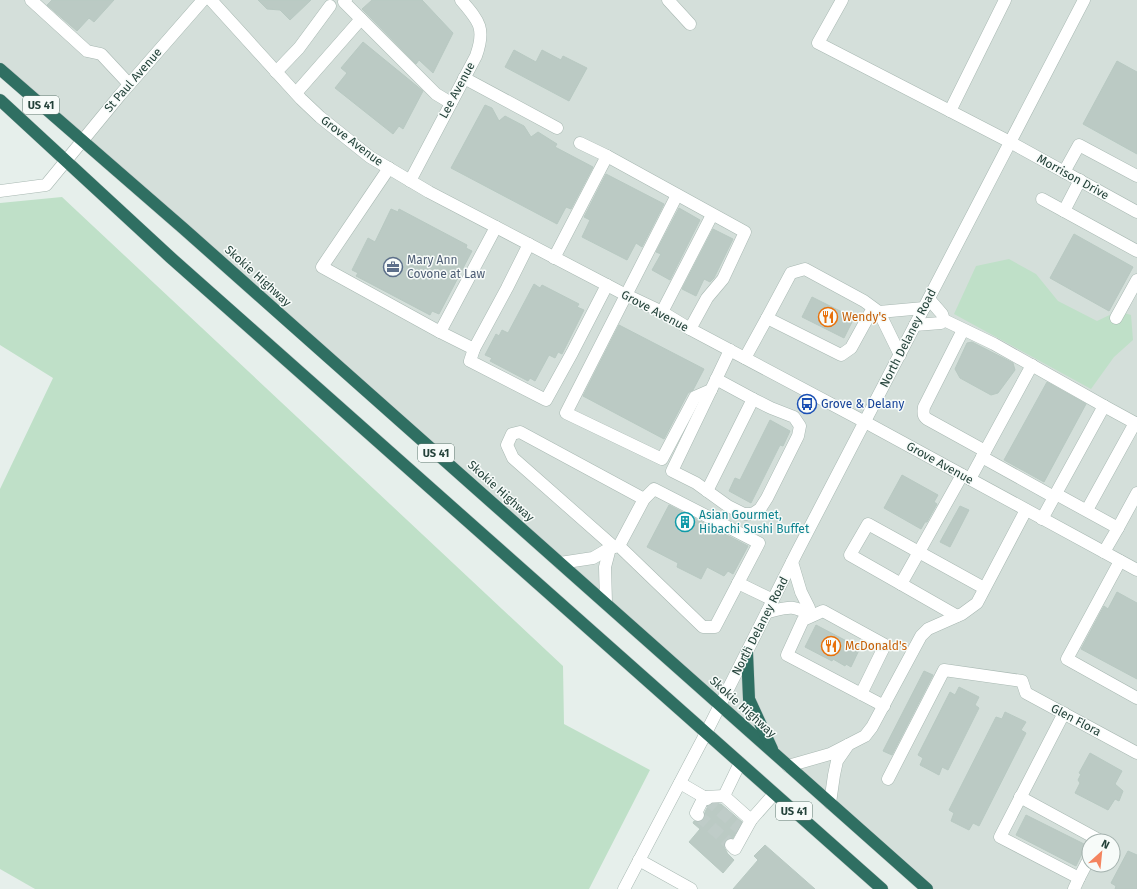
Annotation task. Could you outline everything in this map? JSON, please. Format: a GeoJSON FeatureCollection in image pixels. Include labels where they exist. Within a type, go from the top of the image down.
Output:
{"type":"FeatureCollection","features":[{"type":"Feature","properties":{"kind":"highway","name":"Skokie Highway"},"geometry":{"type":"LineString","coordinates":[[0,69],[184,229],[927,889]]}},
{"type":"Feature","properties":{"kind":"highway","name":"US 41"},"geometry":{"type":"LineString","coordinates":[[0,100],[170,257],[882,889]]}},
{"type":"Feature","properties":{"kind":"highway"},"geometry":{"type":"LineString","coordinates":[[747,652],[749,699],[776,755]]}},
{"type":"Feature","properties":{"kind":"street"},"geometry":{"type":"LineString","coordinates":[[31,0],[87,51],[101,54],[129,84]]}},
{"type":"Feature","properties":{"kind":"street","name":"St Paul Avenue"},"geometry":{"type":"LineString","coordinates":[[0,190],[46,185],[129,84],[203,0]]}},
{"type":"Feature","properties":{"kind":"street","name":"Grove Avenue"},"geometry":{"type":"LineString","coordinates":[[210,0],[296,93],[320,116],[370,157],[410,181],[554,258],[662,312],[690,330],[865,422],[1137,570]]}},
{"type":"Feature","properties":{"kind":"street"},"geometry":{"type":"LineString","coordinates":[[346,0],[344,2],[436,94],[451,103]]}},
{"type":"Feature","properties":{"kind":"street","name":"Lee Avenue"},"geometry":{"type":"LineString","coordinates":[[410,181],[476,56],[479,46],[481,34],[479,25],[475,16],[461,0]]}},
{"type":"Feature","properties":{"kind":"street"},"geometry":{"type":"LineString","coordinates":[[668,0],[690,24]]}},
{"type":"Feature","properties":{"kind":"street","name":"Morrison Drive"},"geometry":{"type":"LineString","coordinates":[[842,0],[818,43],[1010,142],[1137,212]]}},
{"type":"Feature","properties":{"kind":"street"},"geometry":{"type":"LineString","coordinates":[[950,112],[1005,0]]}},
{"type":"Feature","properties":{"kind":"street","name":"North Delaney Road"},"geometry":{"type":"LineString","coordinates":[[624,889],[1084,0]]}},
{"type":"Feature","properties":{"kind":"street"},"geometry":{"type":"LineString","coordinates":[[276,72],[299,48],[330,6]]}},
{"type":"Feature","properties":{"kind":"street"},"geometry":{"type":"LineString","coordinates":[[296,93],[361,19]]}},
{"type":"Feature","properties":{"kind":"street"},"geometry":{"type":"LineString","coordinates":[[464,78],[557,128]]}},
{"type":"Feature","properties":{"kind":"street"},"geometry":{"type":"LineString","coordinates":[[580,143],[607,156],[745,232],[723,279],[707,298],[690,330]]}},
{"type":"Feature","properties":{"kind":"street"},"geometry":{"type":"LineString","coordinates":[[1064,172],[1079,145],[1137,176]]}},
{"type":"Feature","properties":{"kind":"street"},"geometry":{"type":"LineString","coordinates":[[554,258],[607,156]]}},
{"type":"Feature","properties":{"kind":"street"},"geometry":{"type":"LineString","coordinates":[[389,168],[322,267],[474,349]]}},
{"type":"Feature","properties":{"kind":"street"},"geometry":{"type":"LineString","coordinates":[[1064,211],[1080,180]]}},
{"type":"Feature","properties":{"kind":"street"},"geometry":{"type":"LineString","coordinates":[[677,195],[566,413],[662,459],[695,397],[714,384]]}},
{"type":"Feature","properties":{"kind":"street"},"geometry":{"type":"LineString","coordinates":[[1042,199],[1137,251]]}},
{"type":"Feature","properties":{"kind":"street"},"geometry":{"type":"LineString","coordinates":[[662,312],[712,215]]}},
{"type":"Feature","properties":{"kind":"street"},"geometry":{"type":"LineString","coordinates":[[440,332],[496,227]]}},
{"type":"Feature","properties":{"kind":"street"},"geometry":{"type":"LineString","coordinates":[[529,244],[474,349],[470,361],[546,400],[607,285]]}},
{"type":"Feature","properties":{"kind":"street"},"geometry":{"type":"LineString","coordinates":[[745,358],[790,273],[805,269],[864,301],[876,310],[900,355]]}},
{"type":"Feature","properties":{"kind":"street"},"geometry":{"type":"LineString","coordinates":[[1116,318],[1137,280]]}},
{"type":"Feature","properties":{"kind":"street"},"geometry":{"type":"LineString","coordinates":[[767,318],[841,355],[851,348],[876,310],[926,303],[942,314],[944,320],[994,344],[1136,423],[1087,510]]}},
{"type":"Feature","properties":{"kind":"street"},"geometry":{"type":"LineString","coordinates":[[915,325],[941,323],[944,320]]}},
{"type":"Feature","properties":{"kind":"street"},"geometry":{"type":"LineString","coordinates":[[963,330],[924,408],[924,417],[1055,495],[1087,510],[1118,528]]}},
{"type":"Feature","properties":{"kind":"street"},"geometry":{"type":"LineString","coordinates":[[714,384],[794,417],[800,426],[798,436],[767,498],[760,509],[754,513],[744,514],[728,506],[696,483],[672,471],[730,350]]}},
{"type":"Feature","properties":{"kind":"street"},"geometry":{"type":"LineString","coordinates":[[901,584],[919,552],[966,477],[984,454],[1032,365]]}},
{"type":"Feature","properties":{"kind":"street"},"geometry":{"type":"LineString","coordinates":[[707,491],[753,399]]}},
{"type":"Feature","properties":{"kind":"street"},"geometry":{"type":"LineString","coordinates":[[1042,518],[1104,406]]}},
{"type":"Feature","properties":{"kind":"street"},"geometry":{"type":"LineString","coordinates":[[606,604],[605,567],[614,547],[644,499],[654,489],[759,543],[715,627],[703,627],[614,547],[513,458],[507,445],[512,434],[520,432],[644,499]]}},
{"type":"Feature","properties":{"kind":"street"},"geometry":{"type":"LineString","coordinates":[[1104,552],[1137,493]]}},
{"type":"Feature","properties":{"kind":"street"},"geometry":{"type":"LineString","coordinates":[[788,766],[830,754],[865,736],[884,706],[921,636],[928,629],[962,614],[977,602],[1026,510]]}},
{"type":"Feature","properties":{"kind":"street"},"geometry":{"type":"LineString","coordinates":[[957,616],[850,555],[868,524],[984,588]]}},
{"type":"Feature","properties":{"kind":"street"},"geometry":{"type":"LineString","coordinates":[[560,563],[593,558],[614,547]]}},
{"type":"Feature","properties":{"kind":"street"},"geometry":{"type":"LineString","coordinates":[[1120,561],[1067,659],[1136,694]]}},
{"type":"Feature","properties":{"kind":"street"},"geometry":{"type":"LineString","coordinates":[[792,562],[809,608],[810,616]]}},
{"type":"Feature","properties":{"kind":"street"},"geometry":{"type":"LineString","coordinates":[[738,583],[773,600]]}},
{"type":"Feature","properties":{"kind":"street"},"geometry":{"type":"LineString","coordinates":[[767,612],[795,608],[801,609],[810,616]]}},
{"type":"Feature","properties":{"kind":"street"},"geometry":{"type":"LineString","coordinates":[[861,694],[885,645],[823,611],[803,620],[787,655],[861,694],[884,706]]}},
{"type":"Feature","properties":{"kind":"street","name":"Glen Flora"},"geometry":{"type":"LineString","coordinates":[[888,779],[944,670],[1022,681],[1026,693],[1137,752]]}},
{"type":"Feature","properties":{"kind":"street"},"geometry":{"type":"LineString","coordinates":[[1064,713],[1000,837],[1077,884],[1082,873]]}},
{"type":"Feature","properties":{"kind":"street"},"geometry":{"type":"LineString","coordinates":[[830,803],[837,761],[848,744]]}},
{"type":"Feature","properties":{"kind":"street"},"geometry":{"type":"LineString","coordinates":[[724,796],[740,763]]}},
{"type":"Feature","properties":{"kind":"street"},"geometry":{"type":"LineString","coordinates":[[680,783],[706,798],[724,796],[751,820]]}},
{"type":"Feature","properties":{"kind":"street"},"geometry":{"type":"LineString","coordinates":[[731,845],[735,849],[742,831],[774,794]]}},
{"type":"Feature","properties":{"kind":"street"},"geometry":{"type":"LineString","coordinates":[[1020,797],[1086,833]]}},
{"type":"Feature","properties":{"kind":"street"},"geometry":{"type":"LineString","coordinates":[[698,815],[696,813],[706,798]]}},
{"type":"Feature","properties":{"kind":"street"},"geometry":{"type":"LineString","coordinates":[[639,860],[692,889]]}},
{"type":"Feature","properties":{"kind":"shaded area"},"geometry":{"type":"Polygon","coordinates":[[[0,0],[1137,0],[1137,889],[927,889],[0,64],[0,0]]]}},
{"type":"Feature","properties":{"kind":"green space"},"geometry":{"type":"Polygon","coordinates":[[[62,197],[563,666],[564,724],[650,770],[589,889],[35,889],[0,869],[0,489],[53,378],[0,345],[0,203],[62,197]]]}},
{"type":"Feature","properties":{"kind":"green space"},"geometry":{"type":"Polygon","coordinates":[[[1009,259],[1036,274],[1058,301],[1097,321],[1118,311],[1131,315],[1133,340],[1114,357],[1091,389],[954,314],[976,266],[1009,259]]]}},
{"type":"Feature","properties":{"kind":"building"},"geometry":{"type":"Polygon","coordinates":[[[52,0],[114,0],[94,22],[89,18],[77,31],[47,5],[52,0]]]}},
{"type":"Feature","properties":{"kind":"building"},"geometry":{"type":"Polygon","coordinates":[[[258,0],[311,0],[290,20],[280,10],[267,9],[258,0]]]}},
{"type":"Feature","properties":{"kind":"building"},"geometry":{"type":"Polygon","coordinates":[[[372,0],[422,0],[453,33],[433,73],[419,60],[416,64],[362,9],[372,0]]]}},
{"type":"Feature","properties":{"kind":"building"},"geometry":{"type":"Polygon","coordinates":[[[363,42],[423,91],[403,129],[399,126],[393,134],[335,88],[347,73],[341,68],[363,42]]]}},
{"type":"Feature","properties":{"kind":"building"},"geometry":{"type":"Polygon","coordinates":[[[514,50],[536,62],[542,50],[561,60],[563,56],[587,68],[569,101],[505,67],[514,50]]]}},
{"type":"Feature","properties":{"kind":"building"},"geometry":{"type":"Polygon","coordinates":[[[1117,61],[1137,72],[1137,154],[1083,124],[1117,61]]]}},
{"type":"Feature","properties":{"kind":"building"},"geometry":{"type":"Polygon","coordinates":[[[485,105],[492,108],[499,121],[505,116],[524,126],[531,137],[538,132],[557,144],[555,147],[593,167],[571,209],[566,207],[557,224],[451,168],[485,105]]]}},
{"type":"Feature","properties":{"kind":"building"},"geometry":{"type":"Polygon","coordinates":[[[606,174],[664,204],[642,247],[636,243],[627,260],[582,237],[590,220],[584,217],[606,174]]]}},
{"type":"Feature","properties":{"kind":"building"},"geometry":{"type":"Polygon","coordinates":[[[679,208],[700,220],[670,280],[652,270],[661,254],[656,252],[679,208]]]}},
{"type":"Feature","properties":{"kind":"building"},"geometry":{"type":"Polygon","coordinates":[[[391,209],[398,212],[399,209],[467,245],[466,248],[472,251],[439,314],[432,311],[430,315],[356,276],[358,273],[352,270],[368,238],[375,242],[391,209]]]}},
{"type":"Feature","properties":{"kind":"building"},"geometry":{"type":"Polygon","coordinates":[[[713,229],[733,239],[714,278],[710,282],[704,279],[696,296],[682,289],[713,229]]]}},
{"type":"Feature","properties":{"kind":"building"},"geometry":{"type":"Polygon","coordinates":[[[1074,234],[1133,267],[1109,311],[1050,278],[1074,234]]]}},
{"type":"Feature","properties":{"kind":"building"},"geometry":{"type":"Polygon","coordinates":[[[534,284],[540,288],[542,285],[579,304],[577,307],[584,310],[562,354],[558,352],[555,358],[549,355],[535,381],[530,378],[528,381],[490,361],[492,358],[485,355],[496,334],[499,336],[502,330],[508,333],[534,284]]]}},
{"type":"Feature","properties":{"kind":"building","name":"Wendy's"},"geometry":{"type":"Polygon","coordinates":[[[812,297],[854,318],[844,338],[802,317],[812,297]]]}},
{"type":"Feature","properties":{"kind":"building"},"geometry":{"type":"Polygon","coordinates":[[[619,325],[704,369],[693,390],[688,393],[664,439],[583,396],[619,325]]]}},
{"type":"Feature","properties":{"kind":"building"},"geometry":{"type":"Polygon","coordinates":[[[972,342],[1013,363],[1015,370],[998,393],[991,395],[960,378],[955,369],[967,343],[972,342]]]}},
{"type":"Feature","properties":{"kind":"building"},"geometry":{"type":"Polygon","coordinates":[[[1047,382],[1086,404],[1044,482],[1004,460],[1047,382]]]}},
{"type":"Feature","properties":{"kind":"building"},"geometry":{"type":"Polygon","coordinates":[[[770,420],[790,431],[783,446],[780,445],[751,503],[729,491],[735,478],[740,480],[770,420]]]}},
{"type":"Feature","properties":{"kind":"building"},"geometry":{"type":"Polygon","coordinates":[[[902,475],[938,495],[934,502],[937,504],[927,522],[925,522],[921,529],[884,508],[902,475]]]}},
{"type":"Feature","properties":{"kind":"building","name":"Asian Gourmet, Hibachi Sushi Buffet"},"geometry":{"type":"Polygon","coordinates":[[[669,505],[748,546],[733,574],[728,571],[724,576],[707,567],[701,579],[677,567],[678,563],[647,547],[669,505]]]}},
{"type":"Feature","properties":{"kind":"building"},"geometry":{"type":"Polygon","coordinates":[[[960,506],[969,510],[950,547],[940,542],[960,506]]]}},
{"type":"Feature","properties":{"kind":"building"},"geometry":{"type":"Polygon","coordinates":[[[1117,592],[1137,603],[1137,679],[1081,649],[1104,606],[1108,609],[1117,592]]]}},
{"type":"Feature","properties":{"kind":"building","name":"McDonald's"},"geometry":{"type":"Polygon","coordinates":[[[816,625],[860,648],[851,667],[846,664],[845,666],[833,659],[832,661],[805,647],[816,625]]]}},
{"type":"Feature","properties":{"kind":"building"},"geometry":{"type":"Polygon","coordinates":[[[924,671],[933,675],[892,755],[883,751],[924,671]]]}},
{"type":"Feature","properties":{"kind":"building"},"geometry":{"type":"Polygon","coordinates":[[[959,687],[979,697],[975,705],[979,708],[948,770],[942,767],[939,775],[920,765],[923,758],[918,755],[950,692],[955,695],[959,687]]]}},
{"type":"Feature","properties":{"kind":"building"},"geometry":{"type":"Polygon","coordinates":[[[1005,712],[1026,722],[1021,730],[1026,733],[979,826],[973,823],[969,830],[951,821],[954,813],[949,810],[996,717],[1002,719],[1005,712]]]}},
{"type":"Feature","properties":{"kind":"building"},"geometry":{"type":"Polygon","coordinates":[[[1090,753],[1122,771],[1115,784],[1123,791],[1119,801],[1115,799],[1108,810],[1075,793],[1080,783],[1078,780],[1081,774],[1079,773],[1090,753]]]}},
{"type":"Feature","properties":{"kind":"building"},"geometry":{"type":"Polygon","coordinates":[[[712,804],[721,804],[742,822],[733,838],[725,840],[724,847],[727,853],[734,860],[723,873],[689,842],[700,829],[693,823],[694,821],[703,821],[708,806],[712,804]]]}},
{"type":"Feature","properties":{"kind":"building"},"geometry":{"type":"Polygon","coordinates":[[[1026,815],[1081,842],[1081,856],[1076,866],[1016,835],[1026,815]]]}},
{"type":"Feature","properties":{"kind":"building"},"geometry":{"type":"Polygon","coordinates":[[[765,845],[815,889],[733,889],[758,860],[754,856],[765,845]]]}},
{"type":"Feature","properties":{"kind":"building"},"geometry":{"type":"Polygon","coordinates":[[[1128,851],[1137,855],[1137,889],[1115,889],[1116,886],[1111,883],[1116,873],[1121,873],[1121,864],[1128,851]]]}},
{"type":"Feature","properties":{"kind":"tunnel"},"geometry":{"type":"LineString","coordinates":[[707,799],[740,829]]}},
{"type":"Feature","properties":{"kind":"tunnel"},"geometry":{"type":"LineString","coordinates":[[698,815],[731,845]]}},
{"type":"Feature","properties":{"kind":"place","name":"Mary Ann Covone at Law"},"geometry":{"type":"Point","coordinates":[393,267]}},
{"type":"Feature","properties":{"kind":"place","name":"Wendy's"},"geometry":{"type":"Point","coordinates":[828,317]}},
{"type":"Feature","properties":{"kind":"place","name":"Grove & Delany"},"geometry":{"type":"Point","coordinates":[807,404]}},
{"type":"Feature","properties":{"kind":"place","name":"Asian Gourmet, Hibachi Sushi Buffet"},"geometry":{"type":"Point","coordinates":[685,522]}},
{"type":"Feature","properties":{"kind":"place","name":"McDonald's"},"geometry":{"type":"Point","coordinates":[831,646]}}]}
